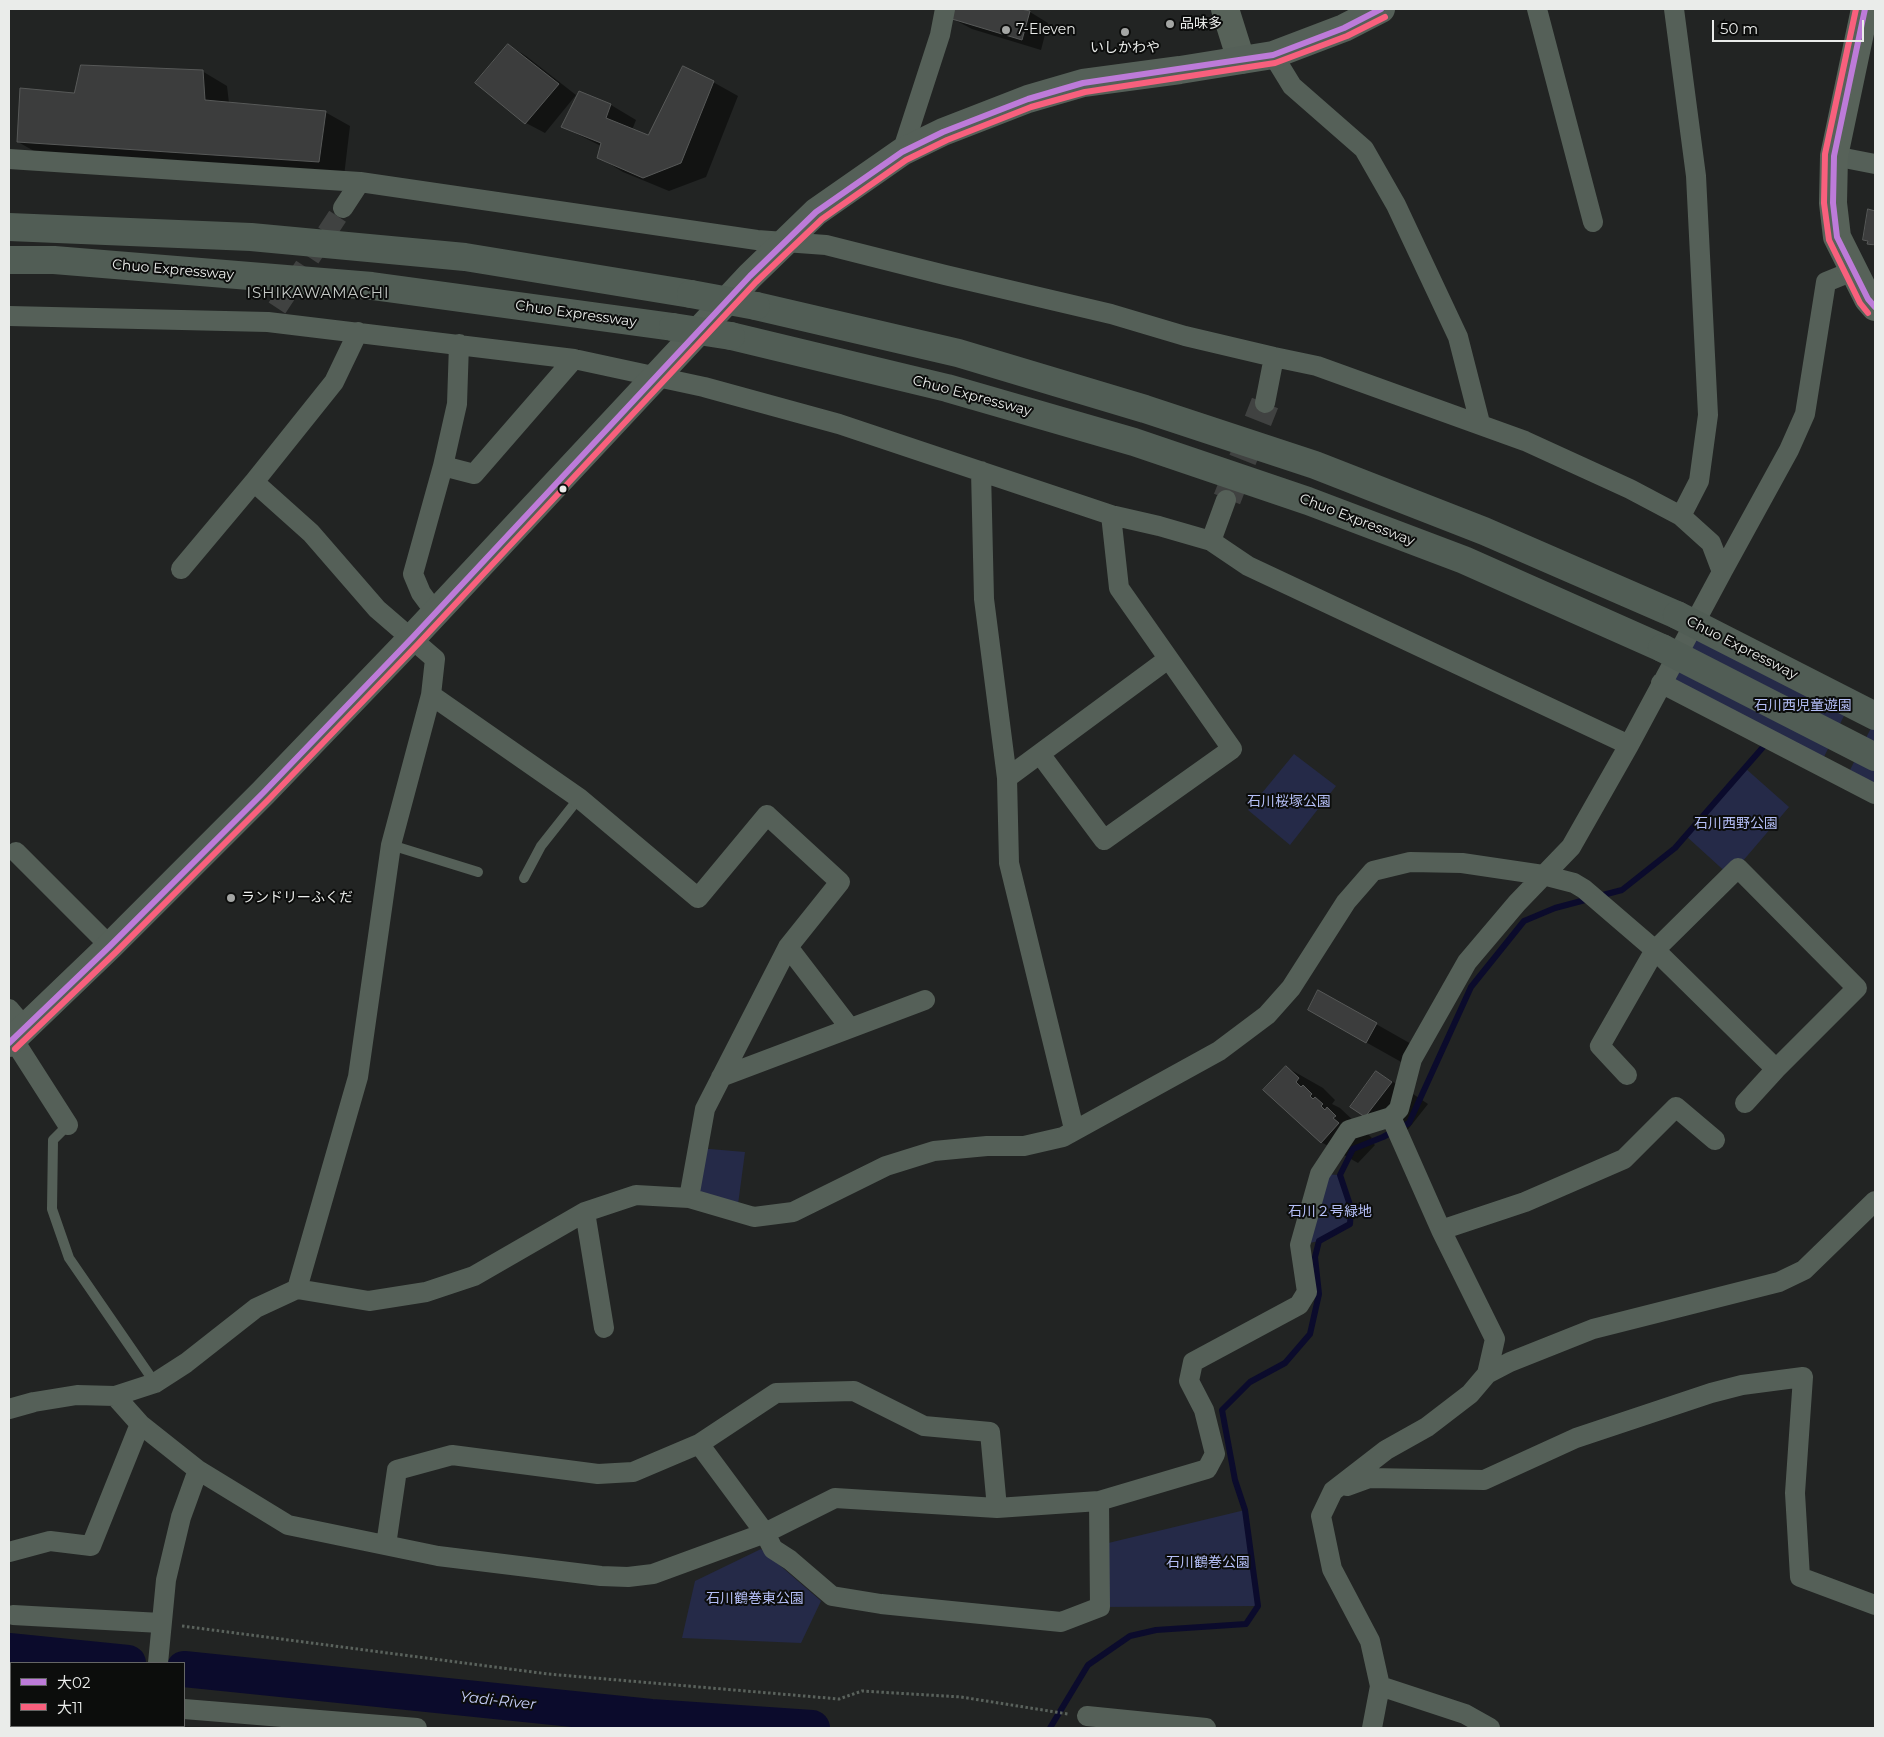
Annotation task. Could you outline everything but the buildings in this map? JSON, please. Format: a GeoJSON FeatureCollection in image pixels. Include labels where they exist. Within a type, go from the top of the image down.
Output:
{"type":"FeatureCollection","features":[{"type":"Feature","properties":{"kind":"highway","name":"Chuo Expressway"},"geometry":{"type":"LineString","coordinates":[[9,226],[251,237],[465,257],[756,306],[958,353],[1145,409],[1315,465],[1484,531],[1677,615],[1875,716]]}},
{"type":"Feature","properties":{"kind":"highway","name":"Chuo Expressway"},"geometry":{"type":"LineString","coordinates":[[9,260],[54,260],[372,286],[673,327],[731,336],[947,388],[1134,442],[1308,501],[1464,560],[1662,648],[1875,757]]}},
{"type":"Feature","properties":{"kind":"main road"},"geometry":{"type":"LineString","coordinates":[[14,1030],[110,946],[263,793],[412,638],[782,243],[816,212],[902,152],[943,132],[1028,98],[1074,86],[1273,55],[1344,28],[1381,9]]}},
{"type":"Feature","properties":{"kind":"street"},"geometry":{"type":"LineString","coordinates":[[902,152],[940,34],[945,9]]}},
{"type":"Feature","properties":{"kind":"street"},"geometry":{"type":"LineString","coordinates":[[1225,9],[1241,60]]}},
{"type":"Feature","properties":{"kind":"street"},"geometry":{"type":"LineString","coordinates":[[1537,9],[1593,222]]}},
{"type":"Feature","properties":{"kind":"street"},"geometry":{"type":"LineString","coordinates":[[1674,9],[1696,176],[1708,415],[1699,481],[1682,516]]}},
{"type":"Feature","properties":{"kind":"street"},"geometry":{"type":"LineString","coordinates":[[1867,24],[1834,156],[1833,203],[1837,237],[1868,300],[1875,307]]}},
{"type":"Feature","properties":{"kind":"street"},"geometry":{"type":"LineString","coordinates":[[1273,55],[1292,86],[1364,149],[1396,205],[1458,338],[1480,423]]}},
{"type":"Feature","properties":{"kind":"street"},"geometry":{"type":"LineString","coordinates":[[1834,156],[1875,164]]}},
{"type":"Feature","properties":{"kind":"street"},"geometry":{"type":"LineString","coordinates":[[9,159],[360,182],[782,243],[826,245],[1111,314],[1185,336],[1317,366],[1480,423],[1630,489],[1682,516],[1712,543],[1722,572]]}},
{"type":"Feature","properties":{"kind":"street"},"geometry":{"type":"LineString","coordinates":[[343,208],[360,182]]}},
{"type":"Feature","properties":{"kind":"street"},"geometry":{"type":"LineString","coordinates":[[115,1396],[140,1424],[198,1470],[288,1525],[438,1556],[601,1576],[628,1577],[653,1574],[765,1533],[835,1498],[997,1508],[1099,1501],[1207,1469],[1215,1454],[1204,1410],[1189,1381],[1193,1362],[1298,1305],[1307,1292],[1300,1245],[1320,1174],[1349,1130],[1393,1119],[1399,1109],[1412,1059],[1467,962],[1517,903],[1571,847],[1629,745],[1789,450],[1805,414],[1826,282],[1853,271]]}},
{"type":"Feature","properties":{"kind":"street"},"geometry":{"type":"LineString","coordinates":[[9,316],[272,315],[358,332],[574,359],[704,387],[839,424],[1111,515],[1160,526],[1212,541],[1248,566],[1629,745]]}},
{"type":"Feature","properties":{"kind":"street"},"geometry":{"type":"LineString","coordinates":[[181,569],[334,382],[358,332]]}},
{"type":"Feature","properties":{"kind":"street"},"geometry":{"type":"LineString","coordinates":[[435,612],[421,593],[412,574],[443,466],[457,404],[459,344]]}},
{"type":"Feature","properties":{"kind":"street"},"geometry":{"type":"LineString","coordinates":[[1265,403],[1274,357]]}},
{"type":"Feature","properties":{"kind":"street"},"geometry":{"type":"LineString","coordinates":[[443,466],[474,474],[574,359]]}},
{"type":"Feature","properties":{"kind":"street"},"geometry":{"type":"LineString","coordinates":[[981,471],[984,599],[1007,778],[1009,863],[1074,1129]]}},
{"type":"Feature","properties":{"kind":"street"},"geometry":{"type":"LineString","coordinates":[[254,482],[311,533],[377,609],[435,659],[431,695],[391,845],[358,1077],[297,1289]]}},
{"type":"Feature","properties":{"kind":"street"},"geometry":{"type":"LineString","coordinates":[[1212,541],[1226,500]]}},
{"type":"Feature","properties":{"kind":"street"},"geometry":{"type":"LineString","coordinates":[[1040,754],[1104,840],[1232,748],[1119,588],[1111,515]]}},
{"type":"Feature","properties":{"kind":"street"},"geometry":{"type":"LineString","coordinates":[[1007,778],[1168,659]]}},
{"type":"Feature","properties":{"kind":"street"},"geometry":{"type":"LineString","coordinates":[[1662,683],[1875,794]]}},
{"type":"Feature","properties":{"kind":"street"},"geometry":{"type":"LineString","coordinates":[[431,695],[578,798],[698,898],[767,814],[840,882],[788,947],[705,1109],[689,1198]]}},
{"type":"Feature","properties":{"kind":"street"},"geometry":{"type":"LineString","coordinates":[[16,852],[110,946]]}},
{"type":"Feature","properties":{"kind":"street"},"geometry":{"type":"LineString","coordinates":[[9,1410],[34,1402],[77,1394],[115,1396],[154,1383],[186,1363],[224,1331],[256,1308],[297,1289],[369,1301],[426,1292],[474,1276],[585,1212],[636,1195],[689,1198],[754,1216],[793,1212],[886,1166],[934,1151],[988,1146],[1024,1146],[1063,1137],[1074,1129],[1219,1051],[1267,1015],[1291,988],[1346,902],[1373,871],[1410,862],[1462,863],[1543,875],[1574,883],[1584,889],[1655,950],[1776,1069]]}},
{"type":"Feature","properties":{"kind":"street"},"geometry":{"type":"LineString","coordinates":[[1627,1075],[1600,1046],[1655,950],[1738,868],[1857,988],[1776,1069],[1745,1103]]}},
{"type":"Feature","properties":{"kind":"street"},"geometry":{"type":"LineString","coordinates":[[788,947],[850,1028]]}},
{"type":"Feature","properties":{"kind":"street"},"geometry":{"type":"LineString","coordinates":[[722,1077],[925,1000]]}},
{"type":"Feature","properties":{"kind":"street"},"geometry":{"type":"LineString","coordinates":[[14,1030],[68,1125]]}},
{"type":"Feature","properties":{"kind":"street"},"geometry":{"type":"LineString","coordinates":[[1442,1230],[1525,1202],[1624,1159],[1676,1107],[1715,1140]]}},
{"type":"Feature","properties":{"kind":"street"},"geometry":{"type":"LineString","coordinates":[[1393,1119],[1442,1230],[1495,1339],[1487,1374]]}},
{"type":"Feature","properties":{"kind":"street"},"geometry":{"type":"LineString","coordinates":[[1372,1728],[1380,1686],[1370,1641],[1332,1569],[1321,1516],[1333,1490],[1386,1450],[1427,1427],[1470,1394],[1487,1374],[1510,1362],[1593,1328],[1779,1282],[1804,1270],[1875,1201]]}},
{"type":"Feature","properties":{"kind":"street"},"geometry":{"type":"LineString","coordinates":[[585,1212],[604,1328]]}},
{"type":"Feature","properties":{"kind":"street"},"geometry":{"type":"LineString","coordinates":[[1333,1490],[1369,1478],[1484,1480],[1576,1438],[1711,1393],[1742,1385],[1803,1377],[1795,1493],[1800,1576],[1875,1605]]}},
{"type":"Feature","properties":{"kind":"street"},"geometry":{"type":"LineString","coordinates":[[386,1545],[397,1470],[452,1455],[598,1474],[633,1472],[699,1444],[776,1393],[854,1390],[924,1426],[990,1432],[997,1508]]}},
{"type":"Feature","properties":{"kind":"street"},"geometry":{"type":"LineString","coordinates":[[9,1552],[50,1541],[91,1546],[140,1424]]}},
{"type":"Feature","properties":{"kind":"street"},"geometry":{"type":"LineString","coordinates":[[699,1444],[765,1533],[773,1549],[790,1560],[832,1596],[881,1604],[1061,1622],[1100,1607],[1099,1501]]}},
{"type":"Feature","properties":{"kind":"street"},"geometry":{"type":"LineString","coordinates":[[158,1662],[168,1571],[181,1517],[198,1470]]}},
{"type":"Feature","properties":{"kind":"street"},"geometry":{"type":"LineString","coordinates":[[12,1614],[162,1626]]}},
{"type":"Feature","properties":{"kind":"street"},"geometry":{"type":"LineString","coordinates":[[1380,1686],[1465,1714],[1490,1728]]}},
{"type":"Feature","properties":{"kind":"street"},"geometry":{"type":"LineString","coordinates":[[185,1709],[416,1728]]}},
{"type":"Feature","properties":{"kind":"street"},"geometry":{"type":"LineString","coordinates":[[1080,1715],[1206,1728]]}},
{"type":"Feature","properties":{"kind":"lane"},"geometry":{"type":"LineString","coordinates":[[524,878],[541,846],[578,798]]}},
{"type":"Feature","properties":{"kind":"lane"},"geometry":{"type":"LineString","coordinates":[[391,845],[478,872]]}},
{"type":"Feature","properties":{"kind":"lane"},"geometry":{"type":"LineString","coordinates":[[68,1125],[53,1140],[52,1209],[68,1258],[154,1383]]}},
{"type":"Feature","properties":{"kind":"path"},"geometry":{"type":"LineString","coordinates":[[162,1626],[548,1674],[839,1699],[862,1691],[951,1697],[1080,1715]]}},
{"type":"Feature","properties":{"kind":"green space","name":"石川西児童遊園"},"geometry":{"type":"Polygon","coordinates":[[[1709,618],[1856,691],[1823,759],[1670,679],[1709,618]]]}},
{"type":"Feature","properties":{"kind":"green space"},"geometry":{"type":"Polygon","coordinates":[[[1875,720],[1875,784],[1850,770],[1875,720]]]}},
{"type":"Feature","properties":{"kind":"green space","name":"石川桜塚公園"},"geometry":{"type":"Polygon","coordinates":[[[1294,754],[1336,786],[1290,845],[1248,810],[1294,754]]]}},
{"type":"Feature","properties":{"kind":"green space","name":"石川西野公園"},"geometry":{"type":"Polygon","coordinates":[[[1745,768],[1789,807],[1730,876],[1686,836],[1745,768]]]}},
{"type":"Feature","properties":{"kind":"green space"},"geometry":{"type":"Polygon","coordinates":[[[698,1148],[745,1152],[737,1212],[689,1198],[698,1148]]]}},
{"type":"Feature","properties":{"kind":"green space","name":"石川２号緑地"},"geometry":{"type":"Polygon","coordinates":[[[1320,1174],[1340,1175],[1351,1208],[1350,1224],[1319,1241],[1300,1245],[1320,1174]]]}},
{"type":"Feature","properties":{"kind":"green space","name":"石川鶴巻公園"},"geometry":{"type":"Polygon","coordinates":[[[1245,1510],[1258,1606],[1100,1607],[1100,1545],[1245,1510]]]}},
{"type":"Feature","properties":{"kind":"green space","name":"石川鶴巻東公園"},"geometry":{"type":"Polygon","coordinates":[[[761,1549],[821,1601],[801,1643],[682,1638],[695,1581],[761,1549]]]}},
{"type":"Feature","properties":{"kind":"waterway"},"geometry":{"type":"LineString","coordinates":[[1599,896],[1622,890],[1675,848],[1764,746]]}},
{"type":"Feature","properties":{"kind":"waterway"},"geometry":{"type":"LineString","coordinates":[[1050,1728],[1088,1665],[1130,1636],[1156,1630],[1246,1624],[1258,1606],[1245,1510],[1235,1480],[1222,1410],[1250,1382],[1285,1363],[1310,1334],[1319,1294],[1315,1257],[1319,1241],[1350,1224],[1351,1208],[1340,1175],[1353,1149],[1383,1137],[1409,1123],[1471,987],[1524,921],[1555,908],[1589,899]]}},
{"type":"Feature","properties":{"kind":"waterway","name":"Yadi-River"},"geometry":{"type":"LineString","coordinates":[[9,1651],[118,1662]]}},
{"type":"Feature","properties":{"kind":"waterway","name":"Yadi-River"},"geometry":{"type":"LineString","coordinates":[[185,1669],[651,1717],[812,1728]]}},
{"type":"Feature","properties":{"kind":"tunnel"},"geometry":{"type":"LineString","coordinates":[[277,308],[343,208]]}},
{"type":"Feature","properties":{"kind":"tunnel"},"geometry":{"type":"LineString","coordinates":[[1227,499],[1265,403]]}},
{"type":"Feature","properties":{"kind":"transit line","name":"大02"},"geometry":{"type":"LineString","coordinates":[[9,1043],[110,946],[263,793],[412,638],[750,276],[816,212],[902,152],[943,132],[1028,99],[1083,83],[1273,55],[1344,28],[1381,9]]}},
{"type":"Feature","properties":{"kind":"transit line","name":"大11"},"geometry":{"type":"LineString","coordinates":[[1856,9],[1825,154],[1824,203],[1829,240],[1860,303],[1868,313]]}},
{"type":"Feature","properties":{"kind":"transit line","name":"大02"},"geometry":{"type":"LineString","coordinates":[[1865,9],[1834,156],[1833,203],[1837,237],[1868,299],[1875,307]]}},
{"type":"Feature","properties":{"kind":"transit line","name":"大11"},"geometry":{"type":"LineString","coordinates":[[15,1049],[116,952],[269,799],[418,644],[756,282],[822,219],[906,160],[947,140],[1031,107],[1085,92],[1275,63],[1347,36],[1385,17]]}},
{"type":"Feature","properties":{"kind":"place","name":"品味多"},"geometry":{"type":"Point","coordinates":[1170,24]}},
{"type":"Feature","properties":{"kind":"place","name":"7-Eleven"},"geometry":{"type":"Point","coordinates":[1006,30]}},
{"type":"Feature","properties":{"kind":"place","name":"いしかわや"},"geometry":{"type":"Point","coordinates":[1125,32]}},
{"type":"Feature","properties":{"kind":"place","name":"ランドリーふくだ"},"geometry":{"type":"Point","coordinates":[231,898]}},
{"type":"Feature","properties":{"kind":"district","name":"ISHIKAWAMACHI"},"geometry":{"type":"Point","coordinates":[318,294]}}]}
